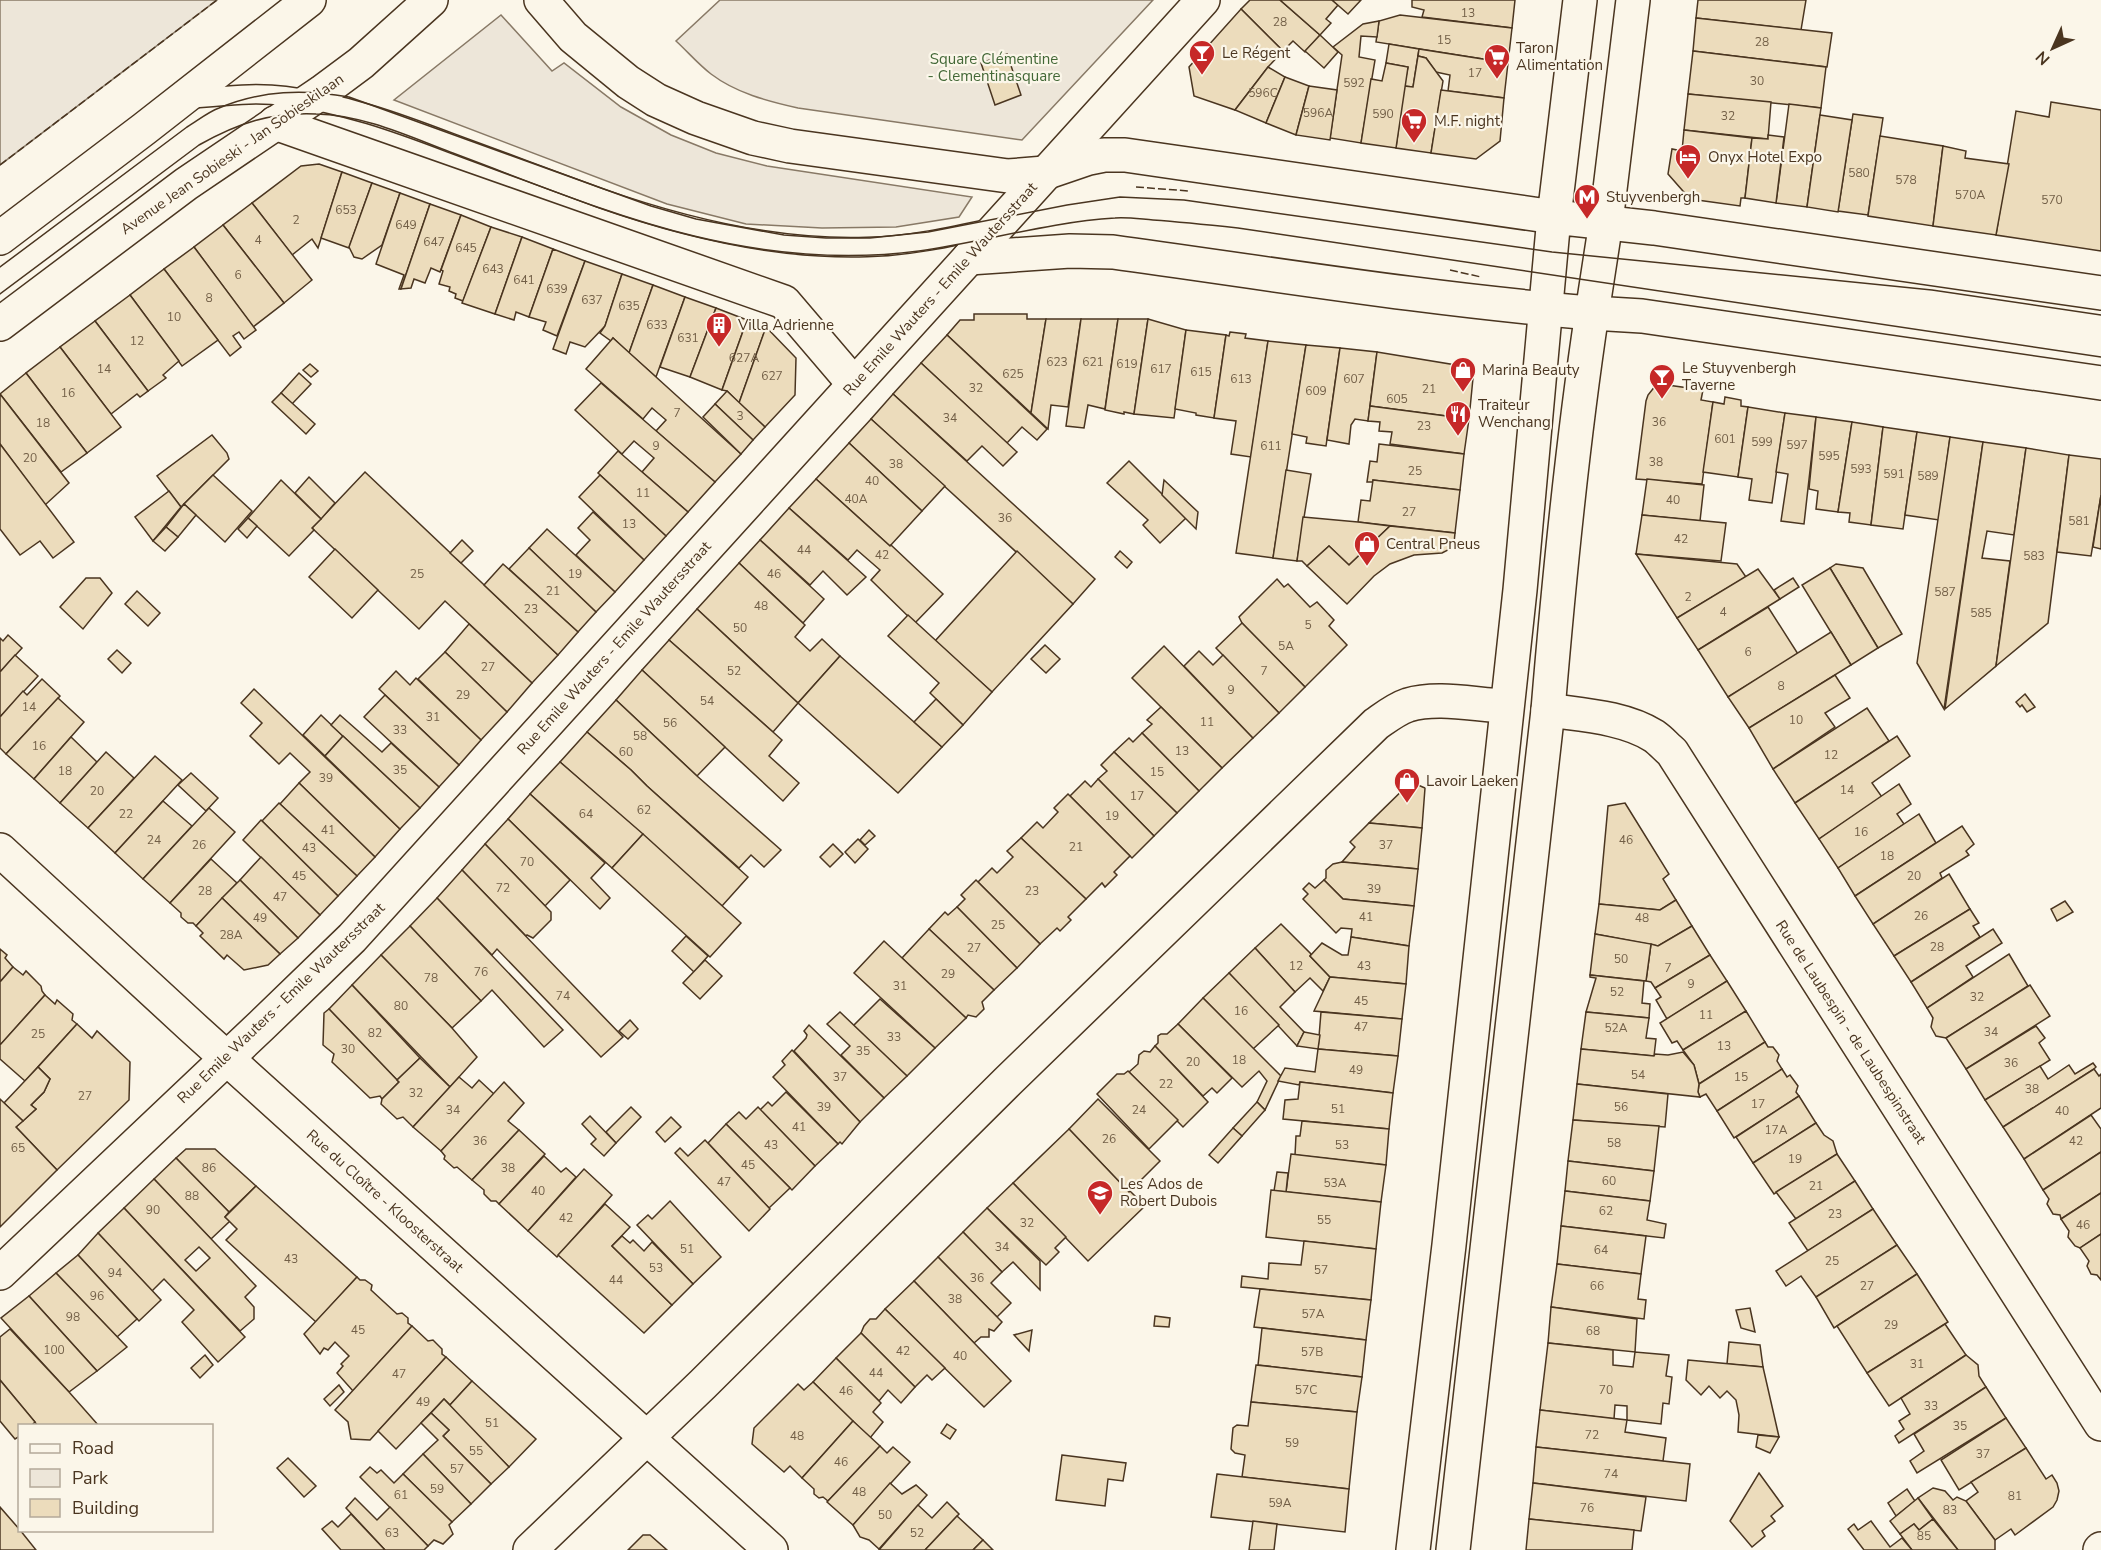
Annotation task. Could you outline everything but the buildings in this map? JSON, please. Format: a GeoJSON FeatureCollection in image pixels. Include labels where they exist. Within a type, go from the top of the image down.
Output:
{"type":"FeatureCollection","features":[{"type":"Feature","properties":{"kind":"street"},"geometry":{"type":"LineString","coordinates":[[0,238],[309,0]]}},
{"type":"Feature","properties":{"kind":"street","name":"Avenue Jean Sobieski - Jan Sobieskilaan"},"geometry":{"type":"LineString","coordinates":[[0,324],[186,184],[362,63],[431,0]]}},
{"type":"Feature","properties":{"kind":"street"},"geometry":{"type":"LineString","coordinates":[[541,0],[573,37],[628,82],[656,100],[696,118],[753,138],[790,146],[1008,176],[1045,174],[1089,158],[1125,155],[2101,293]]}},
{"type":"Feature","properties":{"kind":"street","name":"Rue Emile Wauters - Emile Wautersstraat"},"geometry":{"type":"LineString","coordinates":[[0,1273],[359,930],[1203,0]]}},
{"type":"Feature","properties":{"kind":"street"},"geometry":{"type":"LineString","coordinates":[[1413,1550],[1520,590],[1554,217],[1580,0]]}},
{"type":"Feature","properties":{"kind":"street"},"geometry":{"type":"LineString","coordinates":[[1453,1550],[1548,710],[1557,605],[1582,381],[1606,222],[1633,0]]}},
{"type":"Feature","properties":{"kind":"street"},"geometry":{"type":"LineString","coordinates":[[275,123],[784,302],[854,384]]}},
{"type":"Feature","properties":{"kind":"street"},"geometry":{"type":"LineString","coordinates":[[969,258],[1070,251],[1113,252],[1448,299],[1642,316],[2101,383]]}},
{"type":"Feature","properties":{"kind":"street"},"geometry":{"type":"LineString","coordinates":[[530,1550],[1376,724],[1392,712],[1407,705],[1423,702],[1506,706]]}},
{"type":"Feature","properties":{"kind":"street","name":"Rue de Laubespin - de Laubespinstraat"},"geometry":{"type":"LineString","coordinates":[[1548,710],[1629,725],[1654,736],[1672,752],[2101,1424]]}},
{"type":"Feature","properties":{"kind":"street","name":"Rue du Cloître - Kloosterstraat"},"geometry":{"type":"LineString","coordinates":[[0,850],[771,1550]]}},
{"type":"Feature","properties":{"kind":"lane"},"geometry":{"type":"LineString","coordinates":[[182,100],[266,94],[354,109],[601,198],[647,213],[736,236],[782,243],[868,247],[925,241],[997,227]]}},
{"type":"Feature","properties":{"kind":"green space"},"geometry":{"type":"Polygon","coordinates":[[[0,0],[217,0],[0,165],[0,0]]]}},
{"type":"Feature","properties":{"kind":"green space","name":"Square Clémentine - Clementinasquare"},"geometry":{"type":"Polygon","coordinates":[[[720,0],[1153,0],[1022,140],[798,108],[741,91],[711,74],[676,41],[720,0]]]}},
{"type":"Feature","properties":{"kind":"green space"},"geometry":{"type":"Polygon","coordinates":[[[501,15],[552,71],[564,63],[621,107],[671,135],[716,153],[767,166],[972,197],[959,217],[896,227],[822,228],[746,224],[667,204],[394,100],[501,15]]]}},
{"type":"Feature","properties":{"kind":"tram line"},"geometry":{"type":"LineString","coordinates":[[0,267],[207,114],[235,102],[267,94],[299,92],[349,97],[651,206],[696,219],[784,235],[870,238],[928,232],[1120,197],[1184,200],[1552,252],[1932,290],[2101,315]]}},
{"type":"Feature","properties":{"kind":"tram line"},"geometry":{"type":"LineString","coordinates":[[0,294],[199,145],[241,125],[269,117],[316,114],[351,118],[385,127],[632,219],[694,236],[778,251],[834,255],[891,254],[943,247],[1090,220],[1134,218],[1238,228],[2101,357]]}},
{"type":"Feature","properties":{"kind":"fence"},"geometry":{"type":"LineString","coordinates":[[0,165],[217,0]]}},
{"type":"Feature","properties":{"kind":"fence"},"geometry":{"type":"LineString","coordinates":[[1136,187],[1189,191]]}},
{"type":"Feature","properties":{"kind":"fence"},"geometry":{"type":"LineString","coordinates":[[1450,270],[1481,277]]}},
{"type":"Feature","properties":{"kind":"place","name":"Le Régent"},"geometry":{"type":"Point","coordinates":[1202,76]}},
{"type":"Feature","properties":{"kind":"place","name":"Taron Alimentation"},"geometry":{"type":"Point","coordinates":[1497,80]}},
{"type":"Feature","properties":{"kind":"place","name":"M.F. night"},"geometry":{"type":"Point","coordinates":[1414,144]}},
{"type":"Feature","properties":{"kind":"place","name":"Onyx Hotel Expo"},"geometry":{"type":"Point","coordinates":[1688,180]}},
{"type":"Feature","properties":{"kind":"place","name":"Stuyvenbergh"},"geometry":{"type":"Point","coordinates":[1587,220]}},
{"type":"Feature","properties":{"kind":"place","name":"Villa Adrienne"},"geometry":{"type":"Point","coordinates":[719,348]}},
{"type":"Feature","properties":{"kind":"place","name":"Marina Beauty"},"geometry":{"type":"Point","coordinates":[1463,393]}},
{"type":"Feature","properties":{"kind":"place","name":"Le Stuyvenbergh Taverne"},"geometry":{"type":"Point","coordinates":[1662,400]}},
{"type":"Feature","properties":{"kind":"place","name":"Traiteur Wenchang"},"geometry":{"type":"Point","coordinates":[1458,437]}},
{"type":"Feature","properties":{"kind":"place","name":"Central Pneus"},"geometry":{"type":"Point","coordinates":[1367,567]}},
{"type":"Feature","properties":{"kind":"place","name":"Lavoir Laeken"},"geometry":{"type":"Point","coordinates":[1407,804]}},
{"type":"Feature","properties":{"kind":"place","name":"Les Ados de Robert Dubois"},"geometry":{"type":"Point","coordinates":[1100,1216]}}]}
